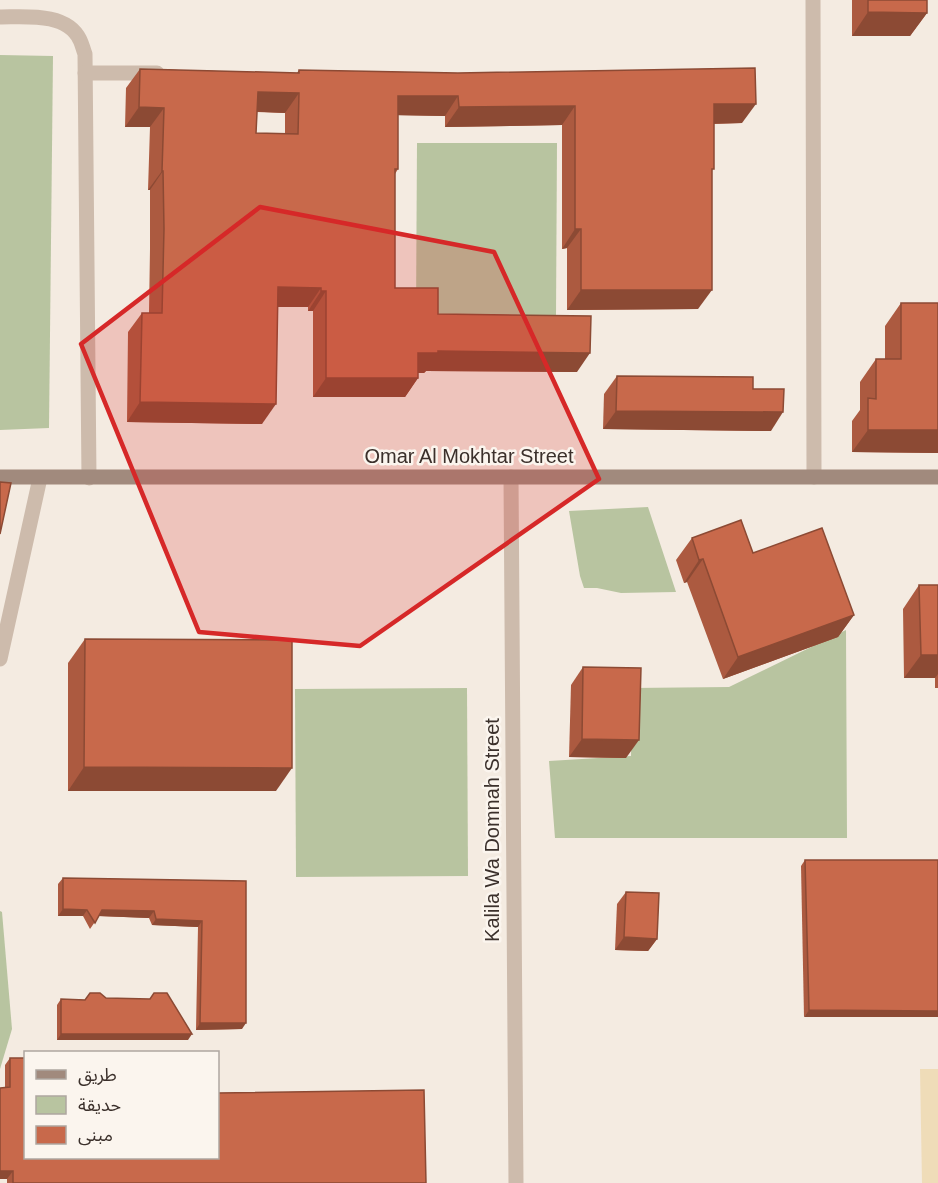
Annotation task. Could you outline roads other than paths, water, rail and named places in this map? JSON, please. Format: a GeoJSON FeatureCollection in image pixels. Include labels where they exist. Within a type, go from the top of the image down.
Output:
{"type":"FeatureCollection","features":[{"type":"Feature","properties":{"kind":"street"},"geometry":{"type":"LineString","coordinates":[[813,0],[814,477]]}},
{"type":"Feature","properties":{"kind":"street"},"geometry":{"type":"LineString","coordinates":[[0,17],[36,17],[67,25],[80,38],[85,54],[89,478]]}},
{"type":"Feature","properties":{"kind":"street"},"geometry":{"type":"LineString","coordinates":[[85,73],[168,73]]}},
{"type":"Feature","properties":{"kind":"street","name":"Omar Al Mokhtar Street"},"geometry":{"type":"LineString","coordinates":[[0,477],[938,477]]}},
{"type":"Feature","properties":{"kind":"street","name":"Kalila Wa Domnah Street"},"geometry":{"type":"LineString","coordinates":[[511,477],[516,1183]]}},
{"type":"Feature","properties":{"kind":"street"},"geometry":{"type":"LineString","coordinates":[[0,659],[39,478]]}}]}
